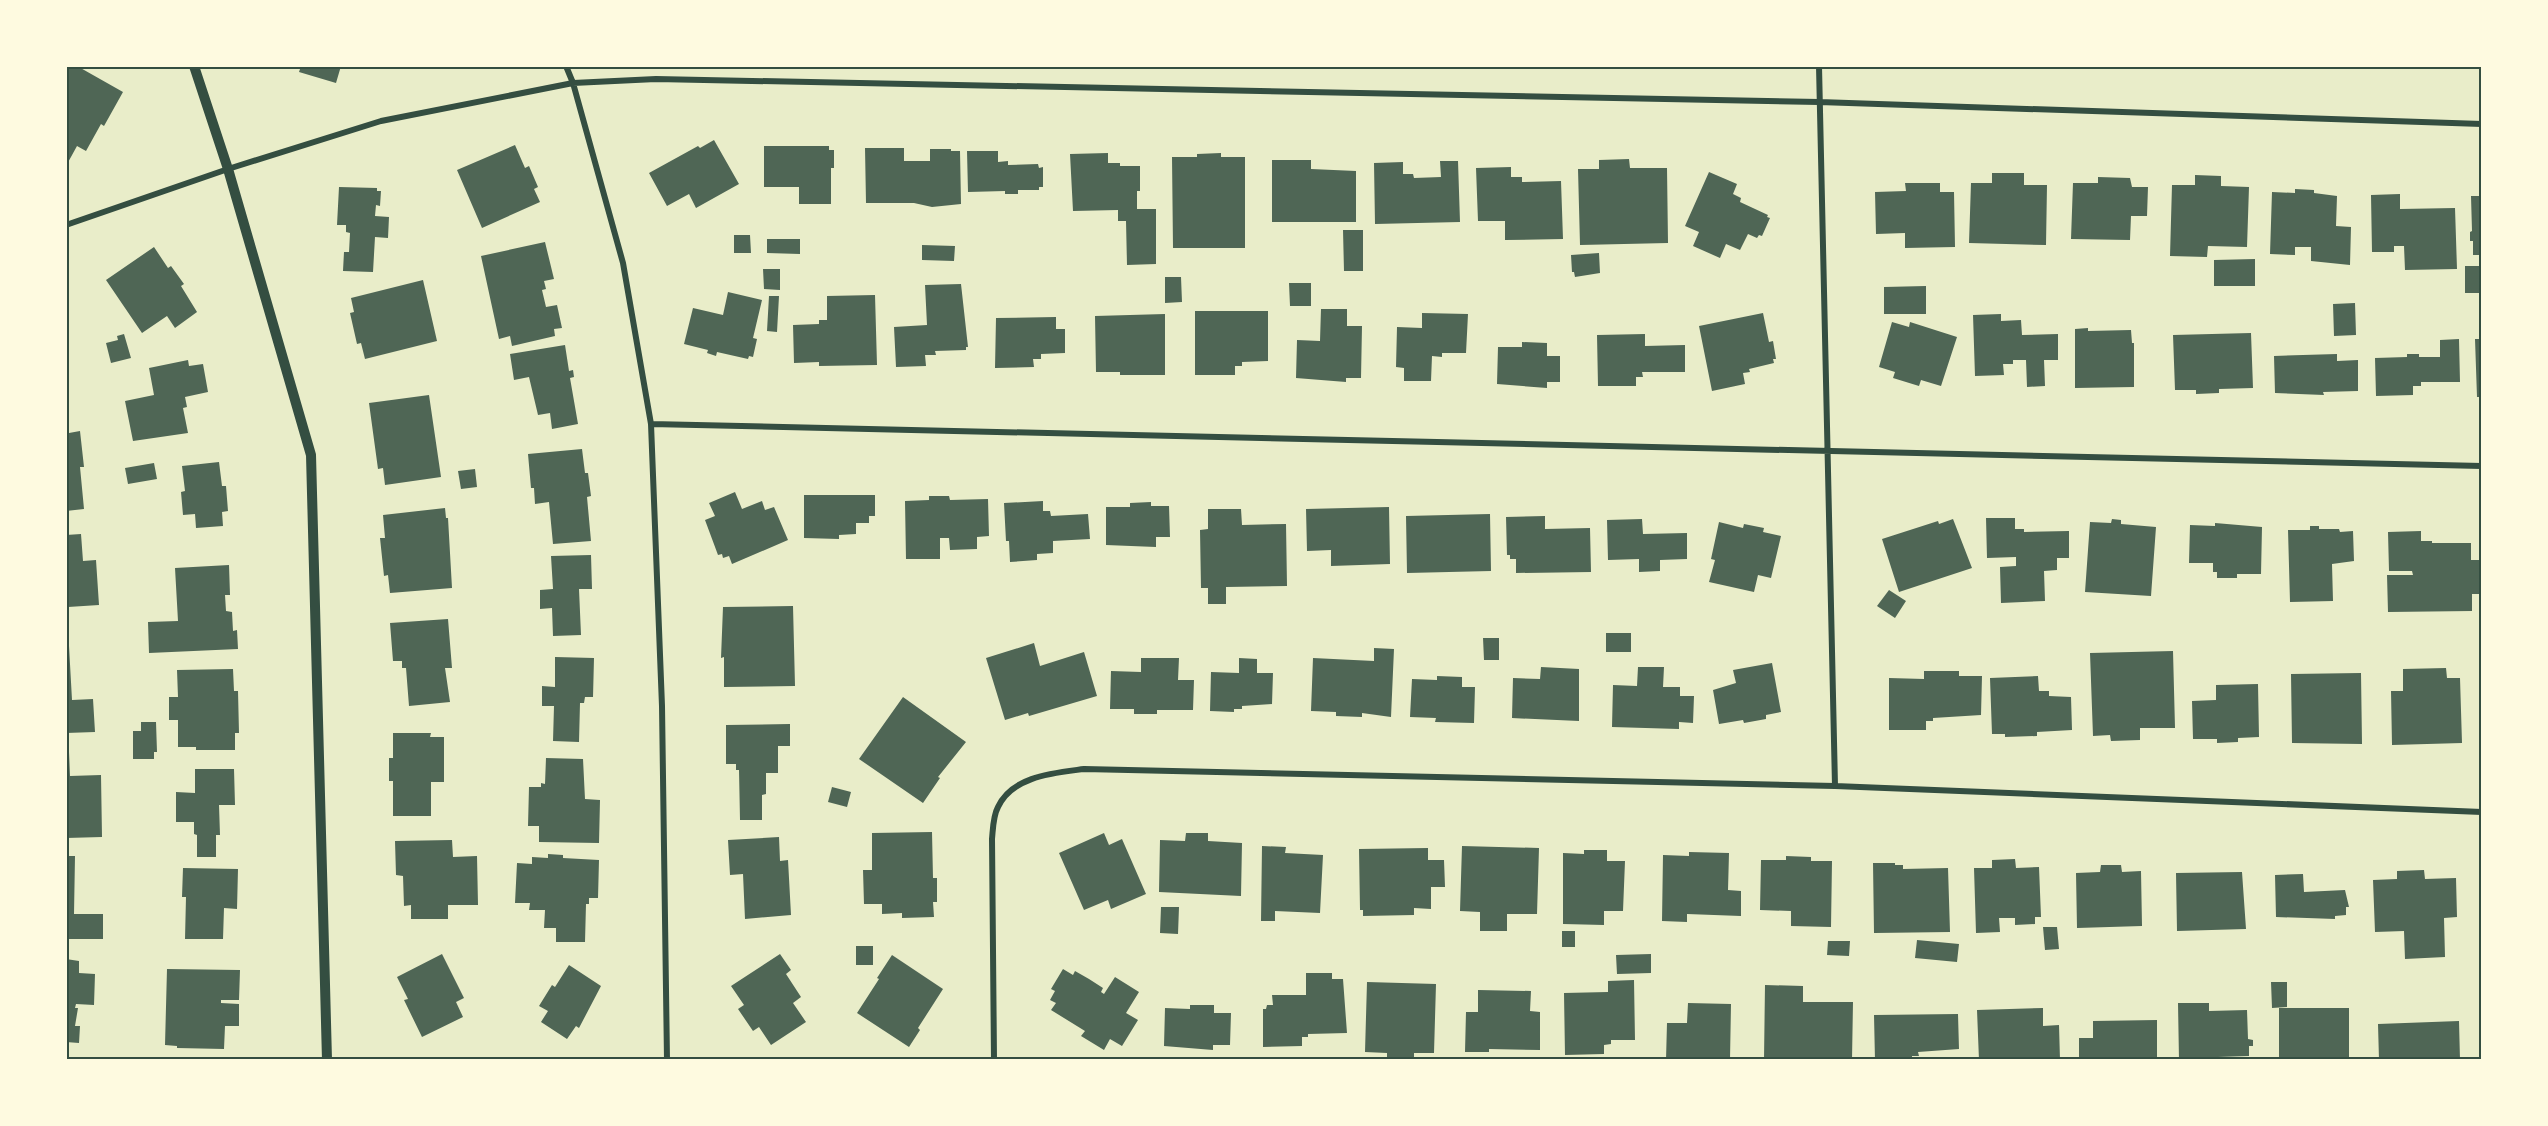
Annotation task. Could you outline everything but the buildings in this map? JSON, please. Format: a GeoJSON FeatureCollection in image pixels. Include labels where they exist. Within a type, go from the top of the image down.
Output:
{"type":"FeatureCollection","features":[{"type":"Feature","properties":{"kind":"street"},"geometry":{"type":"LineString","coordinates":[[194,66],[228,169],[311,455],[327,1060]]}},
{"type":"Feature","properties":{"kind":"street"},"geometry":{"type":"LineString","coordinates":[[566,66],[573,83],[623,263],[651,424],[662,706],[667,1060]]}},
{"type":"Feature","properties":{"kind":"street"},"geometry":{"type":"LineString","coordinates":[[1819,66],[1835,786]]}},
{"type":"Feature","properties":{"kind":"street"},"geometry":{"type":"LineString","coordinates":[[66,225],[228,169],[381,121],[573,83],[656,79],[1819,102],[2482,124]]}},
{"type":"Feature","properties":{"kind":"street"},"geometry":{"type":"LineString","coordinates":[[651,424],[2482,466]]}},
{"type":"Feature","properties":{"kind":"street"},"geometry":{"type":"LineString","coordinates":[[994,1060],[992,839],[996,809],[1007,791],[1041,775],[1084,769],[1835,786],[2482,812]]}}]}
